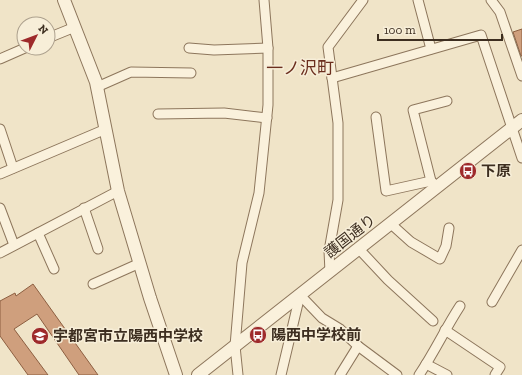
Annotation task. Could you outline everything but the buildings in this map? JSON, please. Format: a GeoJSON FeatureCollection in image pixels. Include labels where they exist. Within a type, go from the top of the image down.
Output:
{"type":"FeatureCollection","features":[{"type":"Feature","properties":{"kind":"street"},"geometry":{"type":"LineString","coordinates":[[64,0],[97,86],[118,191],[176,375]]}},
{"type":"Feature","properties":{"kind":"street"},"geometry":{"type":"LineString","coordinates":[[238,375],[235,346],[242,263],[259,193],[267,118],[268,48],[264,0]]}},
{"type":"Feature","properties":{"kind":"street"},"geometry":{"type":"LineString","coordinates":[[418,0],[431,49]]}},
{"type":"Feature","properties":{"kind":"street"},"geometry":{"type":"LineString","coordinates":[[491,0],[500,12],[522,76]]}},
{"type":"Feature","properties":{"kind":"street"},"geometry":{"type":"LineString","coordinates":[[330,272],[329,251],[338,200],[338,123],[328,47],[362,1]]}},
{"type":"Feature","properties":{"kind":"street"},"geometry":{"type":"LineString","coordinates":[[56,35],[75,27]]}},
{"type":"Feature","properties":{"kind":"street"},"geometry":{"type":"LineString","coordinates":[[332,78],[481,35],[522,158]]}},
{"type":"Feature","properties":{"kind":"street"},"geometry":{"type":"LineString","coordinates":[[189,48],[214,50],[268,48]]}},
{"type":"Feature","properties":{"kind":"street"},"geometry":{"type":"LineString","coordinates":[[0,59],[16,52]]}},
{"type":"Feature","properties":{"kind":"street"},"geometry":{"type":"LineString","coordinates":[[97,86],[131,72],[191,73]]}},
{"type":"Feature","properties":{"kind":"street"},"geometry":{"type":"LineString","coordinates":[[376,116],[386,191],[434,184],[413,110],[448,100]]}},
{"type":"Feature","properties":{"kind":"street"},"geometry":{"type":"LineString","coordinates":[[158,114],[224,113],[267,118]]}},
{"type":"Feature","properties":{"kind":"street","name":"護国通り"},"geometry":{"type":"LineString","coordinates":[[198,375],[391,224],[434,184],[512,129],[522,120]]}},
{"type":"Feature","properties":{"kind":"street"},"geometry":{"type":"LineString","coordinates":[[0,129],[13,168]]}},
{"type":"Feature","properties":{"kind":"street"},"geometry":{"type":"LineString","coordinates":[[0,174],[106,129]]}},
{"type":"Feature","properties":{"kind":"street"},"geometry":{"type":"LineString","coordinates":[[0,253],[118,191]]}},
{"type":"Feature","properties":{"kind":"street"},"geometry":{"type":"LineString","coordinates":[[0,208],[14,245]]}},
{"type":"Feature","properties":{"kind":"street"},"geometry":{"type":"LineString","coordinates":[[84,208],[98,249]]}},
{"type":"Feature","properties":{"kind":"street"},"geometry":{"type":"LineString","coordinates":[[391,224],[411,242],[440,259],[446,246],[449,228]]}},
{"type":"Feature","properties":{"kind":"street"},"geometry":{"type":"LineString","coordinates":[[38,233],[54,269]]}},
{"type":"Feature","properties":{"kind":"street"},"geometry":{"type":"LineString","coordinates":[[358,249],[388,280],[433,321]]}},
{"type":"Feature","properties":{"kind":"street"},"geometry":{"type":"LineString","coordinates":[[492,302],[522,250]]}},
{"type":"Feature","properties":{"kind":"street"},"geometry":{"type":"LineString","coordinates":[[93,284],[140,263]]}},
{"type":"Feature","properties":{"kind":"street"},"geometry":{"type":"LineString","coordinates":[[300,295],[322,318],[340,329],[358,346],[397,375]]}},
{"type":"Feature","properties":{"kind":"street"},"geometry":{"type":"LineString","coordinates":[[281,375],[300,295]]}},
{"type":"Feature","properties":{"kind":"street"},"geometry":{"type":"LineString","coordinates":[[419,375],[460,306]]}},
{"type":"Feature","properties":{"kind":"street"},"geometry":{"type":"LineString","coordinates":[[445,330],[500,367],[495,375]]}},
{"type":"Feature","properties":{"kind":"street"},"geometry":{"type":"LineString","coordinates":[[340,375],[358,346]]}},
{"type":"Feature","properties":{"kind":"street"},"geometry":{"type":"LineString","coordinates":[[426,364],[447,375]]}},
{"type":"Feature","properties":{"kind":"place","name":"下原"},"geometry":{"type":"Point","coordinates":[468,171]}},
{"type":"Feature","properties":{"kind":"place","name":"陽西中学校前"},"geometry":{"type":"Point","coordinates":[258,335]}},
{"type":"Feature","properties":{"kind":"place","name":"宇都宮市立陽西中学校"},"geometry":{"type":"Point","coordinates":[40,336]}},
{"type":"Feature","properties":{"kind":"district","name":"一ノ沢町"},"geometry":{"type":"Point","coordinates":[300,68]}}]}
